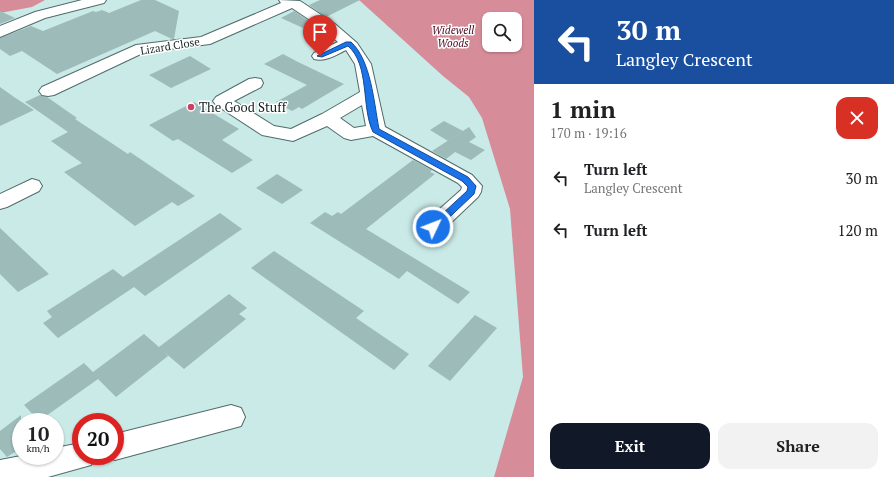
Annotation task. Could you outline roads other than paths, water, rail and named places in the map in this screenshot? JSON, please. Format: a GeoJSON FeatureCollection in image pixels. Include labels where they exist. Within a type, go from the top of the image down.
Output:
{"type":"FeatureCollection","features":[{"type":"Feature","properties":{"kind":"street"},"geometry":{"type":"LineString","coordinates":[[0,32],[40,15],[99,0]]}},
{"type":"Feature","properties":{"kind":"street"},"geometry":{"type":"LineString","coordinates":[[289,1],[336,32],[355,49],[362,63],[376,130]]}},
{"type":"Feature","properties":{"kind":"street","name":"Lizard Close"},"geometry":{"type":"LineString","coordinates":[[48,91],[142,48],[204,41],[289,1]]}},
{"type":"Feature","properties":{"kind":"street"},"geometry":{"type":"LineString","coordinates":[[320,56],[348,43]]}},
{"type":"Feature","properties":{"kind":"street"},"geometry":{"type":"LineString","coordinates":[[255,83],[222,101],[269,131],[293,135],[328,118],[369,94]]}},
{"type":"Feature","properties":{"kind":"street"},"geometry":{"type":"LineString","coordinates":[[328,118],[351,134],[376,130],[465,179],[472,186],[471,192],[433,227]]}},
{"type":"Feature","properties":{"kind":"street"},"geometry":{"type":"LineString","coordinates":[[0,202],[32,186]]}},
{"type":"Feature","properties":{"kind":"street"},"geometry":{"type":"LineString","coordinates":[[124,445],[231,417]]}},
{"type":"Feature","properties":{"kind":"street"},"geometry":{"type":"LineString","coordinates":[[0,474],[72,458]]}},
{"type":"Feature","properties":{"kind":"place","name":"The Good Stuff"},"geometry":{"type":"Point","coordinates":[191,107]}},
{"type":"Feature","properties":{"kind":"park label","name":"Widewell Woods"},"geometry":{"type":"Point","coordinates":[453,36]}}]}
